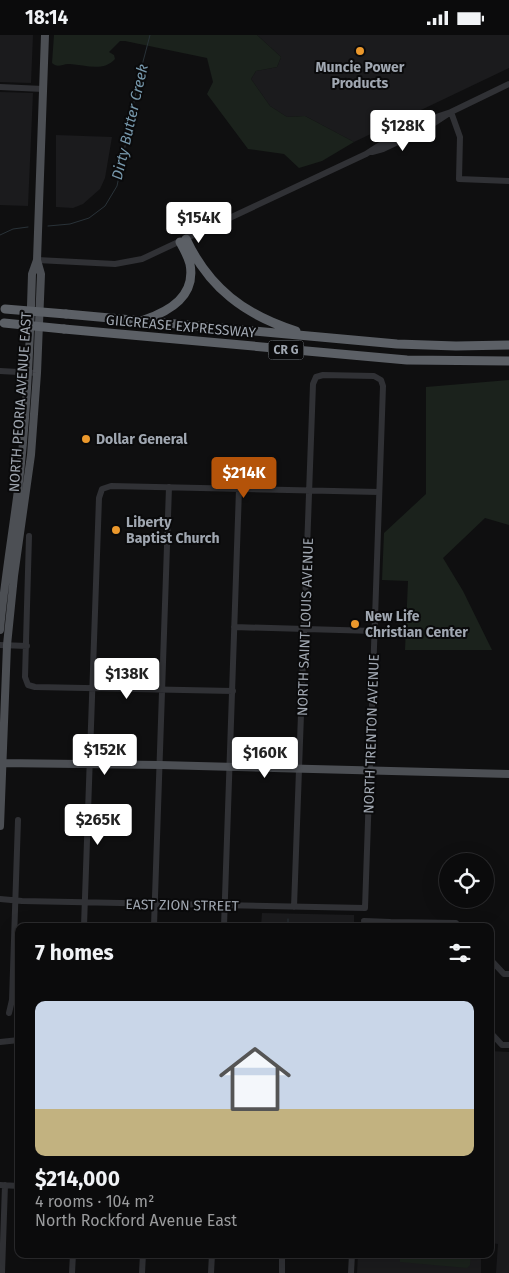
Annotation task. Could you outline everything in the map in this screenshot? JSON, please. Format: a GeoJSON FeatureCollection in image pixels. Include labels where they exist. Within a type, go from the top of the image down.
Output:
{"type":"FeatureCollection","features":[{"type":"Feature","properties":{"kind":"highway"},"geometry":{"type":"LineString","coordinates":[[140,321],[168,310],[178,302],[184,293],[189,282],[190,267],[183,240]]}},
{"type":"Feature","properties":{"kind":"highway"},"geometry":{"type":"LineString","coordinates":[[183,240],[213,281],[234,301],[265,320],[313,337]]}},
{"type":"Feature","properties":{"kind":"highway","name":"GILCREASE EXPRESSWAY"},"geometry":{"type":"LineString","coordinates":[[3,308],[313,337],[427,345],[509,345]]}},
{"type":"Feature","properties":{"kind":"highway","name":"GILCREASE EXPRESSWAY"},"geometry":{"type":"LineString","coordinates":[[2,323],[407,360],[509,361]]}},
{"type":"Feature","properties":{"kind":"main road","name":"NORTH PEORIA AVENUE EAST"},"geometry":{"type":"LineString","coordinates":[[0,629],[2,583],[18,491],[33,373],[41,274],[37,261],[45,35]]}},
{"type":"Feature","properties":{"kind":"main road","name":"NORTH PEORIA AVENUE EAST"},"geometry":{"type":"LineString","coordinates":[[0,826],[4,645],[31,455],[33,373]]}},
{"type":"Feature","properties":{"kind":"main road"},"geometry":{"type":"LineString","coordinates":[[1,763],[509,774]]}},
{"type":"Feature","properties":{"kind":"street"},"geometry":{"type":"LineString","coordinates":[[37,261],[115,264],[142,259],[366,154],[383,149],[414,135],[451,113],[509,84]]}},
{"type":"Feature","properties":{"kind":"street"},"geometry":{"type":"LineString","coordinates":[[0,87],[43,89]]}},
{"type":"Feature","properties":{"kind":"street"},"geometry":{"type":"LineString","coordinates":[[451,113],[459,132],[459,179],[509,181]]}},
{"type":"Feature","properties":{"kind":"street"},"geometry":{"type":"LineString","coordinates":[[0,371],[33,373]]}},
{"type":"Feature","properties":{"kind":"street","name":"NORTH TRENTON AVENUE"},"geometry":{"type":"LineString","coordinates":[[316,377],[323,375],[374,376],[381,380],[383,386],[365,908]]}},
{"type":"Feature","properties":{"kind":"street","name":"NORTH SAINT LOUIS AVENUE"},"geometry":{"type":"LineString","coordinates":[[294,907],[301,769],[309,490],[314,384],[316,377]]}},
{"type":"Feature","properties":{"kind":"street"},"geometry":{"type":"LineString","coordinates":[[84,923],[99,498],[102,489],[111,487],[169,487],[379,492]]}},
{"type":"Feature","properties":{"kind":"street"},"geometry":{"type":"LineString","coordinates":[[154,923],[169,487]]}},
{"type":"Feature","properties":{"kind":"street"},"geometry":{"type":"LineString","coordinates":[[224,923],[239,489]]}},
{"type":"Feature","properties":{"kind":"street"},"geometry":{"type":"LineString","coordinates":[[29,537],[25,679],[28,685],[34,687],[93,689],[232,691]]}},
{"type":"Feature","properties":{"kind":"street"},"geometry":{"type":"LineString","coordinates":[[14,576],[28,576]]}},
{"type":"Feature","properties":{"kind":"street"},"geometry":{"type":"LineString","coordinates":[[234,627],[374,631]]}},
{"type":"Feature","properties":{"kind":"street"},"geometry":{"type":"LineString","coordinates":[[4,645],[26,646]]}},
{"type":"Feature","properties":{"kind":"street"},"geometry":{"type":"LineString","coordinates":[[15,923],[18,821]]}},
{"type":"Feature","properties":{"kind":"street","name":"EAST ZION STREET"},"geometry":{"type":"LineString","coordinates":[[0,899],[85,903],[365,908]]}},
{"type":"Feature","properties":{"kind":"street"},"geometry":{"type":"LineString","coordinates":[[364,921],[383,923]]}},
{"type":"Feature","properties":{"kind":"street"},"geometry":{"type":"LineString","coordinates":[[9,1013],[12,1000],[15,926]]}},
{"type":"Feature","properties":{"kind":"street"},"geometry":{"type":"LineString","coordinates":[[494,963],[504,973],[509,974]]}},
{"type":"Feature","properties":{"kind":"street"},"geometry":{"type":"LineString","coordinates":[[494,1036],[502,1045],[509,1045]]}},
{"type":"Feature","properties":{"kind":"street"},"geometry":{"type":"LineString","coordinates":[[0,1041],[15,1040]]}},
{"type":"Feature","properties":{"kind":"street"},"geometry":{"type":"LineString","coordinates":[[2,1273],[3,1185]]}},
{"type":"Feature","properties":{"kind":"street"},"geometry":{"type":"LineString","coordinates":[[72,1273],[73,1258]]}},
{"type":"Feature","properties":{"kind":"street"},"geometry":{"type":"LineString","coordinates":[[142,1273],[143,1258]]}},
{"type":"Feature","properties":{"kind":"street"},"geometry":{"type":"LineString","coordinates":[[211,1273],[212,1258]]}},
{"type":"Feature","properties":{"kind":"street"},"geometry":{"type":"LineString","coordinates":[[282,1258],[282,1273]]}},
{"type":"Feature","properties":{"kind":"street"},"geometry":{"type":"LineString","coordinates":[[351,1273],[352,1258]]}},
{"type":"Feature","properties":{"kind":"shaded area"},"geometry":{"type":"Polygon","coordinates":[[[0,35],[33,35],[31,83],[0,82],[0,35]]]}},
{"type":"Feature","properties":{"kind":"shaded area"},"geometry":{"type":"Polygon","coordinates":[[[54,35],[257,35],[281,57],[277,67],[256,71],[251,79],[270,106],[287,117],[305,116],[354,142],[322,161],[299,168],[284,154],[248,149],[207,94],[213,82],[207,58],[120,41],[109,52],[114,55],[115,59],[111,63],[100,67],[67,64],[56,66],[52,63],[54,35]]]}},
{"type":"Feature","properties":{"kind":"shaded area"},"geometry":{"type":"Polygon","coordinates":[[[257,35],[509,35],[509,68],[354,142],[305,116],[287,117],[270,106],[251,79],[256,71],[277,67],[281,57],[257,35]]]}},
{"type":"Feature","properties":{"kind":"shaded area"},"geometry":{"type":"Polygon","coordinates":[[[0,92],[33,93],[28,206],[0,205],[0,92]]]}},
{"type":"Feature","properties":{"kind":"shaded area"},"geometry":{"type":"Polygon","coordinates":[[[56,135],[112,137],[105,178],[100,189],[83,204],[73,208],[56,207],[56,135]]]}},
{"type":"Feature","properties":{"kind":"shaded area"},"geometry":{"type":"Polygon","coordinates":[[[509,380],[509,525],[485,518],[443,558],[463,591],[492,650],[405,650],[408,581],[382,580],[384,533],[426,494],[426,387],[509,380]]]}},
{"type":"Feature","properties":{"kind":"shaded area"},"geometry":{"type":"Polygon","coordinates":[[[262,913],[354,915],[354,923],[261,923],[262,913]]]}},
{"type":"Feature","properties":{"kind":"shaded area"},"geometry":{"type":"Polygon","coordinates":[[[494,1051],[509,1052],[509,1273],[496,1273],[498,1244],[494,1244],[494,1051]]]}},
{"type":"Feature","properties":{"kind":"shaded area"},"geometry":{"type":"Polygon","coordinates":[[[358,1258],[481,1258],[481,1273],[357,1273],[358,1258]]]}},
{"type":"Feature","properties":{"kind":"shaded area"},"geometry":{"type":"Polygon","coordinates":[[[400,1258],[471,1258],[470,1265],[467,1268],[400,1262],[400,1258]]]}},
{"type":"Feature","properties":{"kind":"waterway","name":"Dirty Butter Creek"},"geometry":{"type":"LineString","coordinates":[[48,226],[70,224],[89,218],[105,206],[117,186],[139,77],[150,35]]}},
{"type":"Feature","properties":{"kind":"waterway","name":"Dirty Butter Creek"},"geometry":{"type":"LineString","coordinates":[[0,235],[13,229],[28,227]]}},
{"type":"Feature","properties":{"kind":"place","name":"Muncie Power Products"},"geometry":{"type":"Point","coordinates":[360,51]}},
{"type":"Feature","properties":{"kind":"place","name":"Dollar General"},"geometry":{"type":"Point","coordinates":[86,439]}},
{"type":"Feature","properties":{"kind":"place","name":"Liberty Baptist Church"},"geometry":{"type":"Point","coordinates":[116,530]}},
{"type":"Feature","properties":{"kind":"place","name":"New Life Christian Center"},"geometry":{"type":"Point","coordinates":[355,624]}}]}
